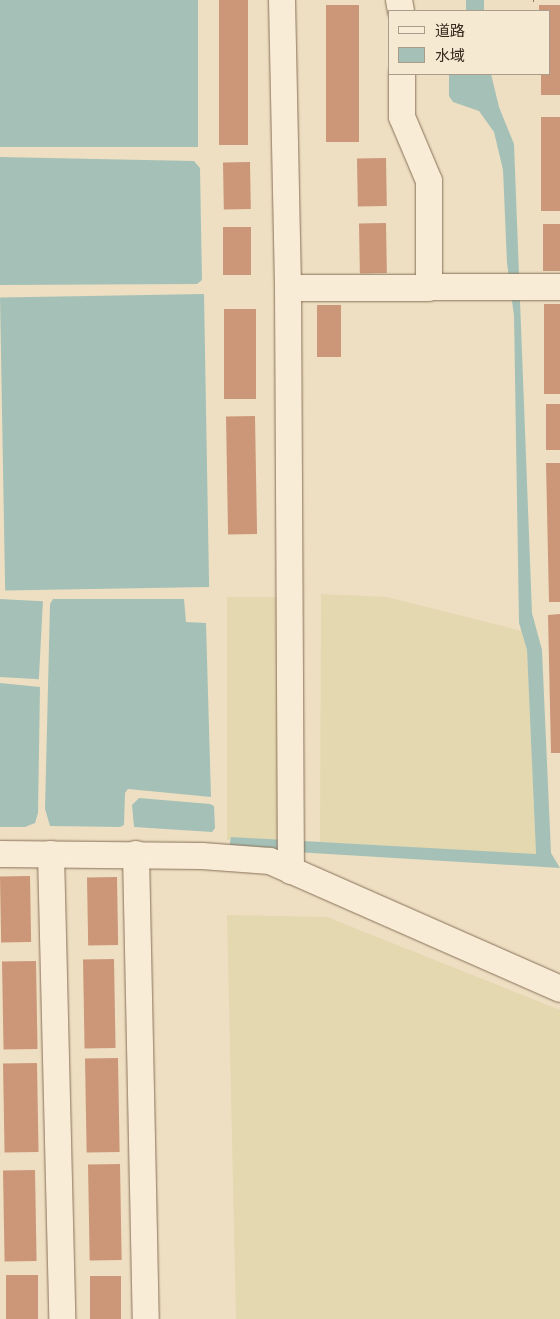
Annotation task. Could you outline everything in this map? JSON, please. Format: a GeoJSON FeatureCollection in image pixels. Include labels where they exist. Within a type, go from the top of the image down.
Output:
{"type":"FeatureCollection","features":[{"type":"Feature","properties":{"kind":"street"},"geometry":{"type":"LineString","coordinates":[[282,0],[288,288],[291,871]]}},
{"type":"Feature","properties":{"kind":"street"},"geometry":{"type":"LineString","coordinates":[[402,75],[402,117],[429,181],[429,288]]}},
{"type":"Feature","properties":{"kind":"street"},"geometry":{"type":"LineString","coordinates":[[288,288],[560,287]]}},
{"type":"Feature","properties":{"kind":"street"},"geometry":{"type":"LineString","coordinates":[[0,854],[136,854],[270,861],[560,990]]}},
{"type":"Feature","properties":{"kind":"street"},"geometry":{"type":"LineString","coordinates":[[51,854],[62,1319]]}},
{"type":"Feature","properties":{"kind":"street"},"geometry":{"type":"LineString","coordinates":[[136,854],[146,1319]]}},
{"type":"Feature","properties":{"kind":"shaded area"},"geometry":{"type":"Polygon","coordinates":[[[321,594],[387,597],[522,631],[527,649],[536,855],[320,842],[321,594]]]}},
{"type":"Feature","properties":{"kind":"shaded area"},"geometry":{"type":"Polygon","coordinates":[[[227,597],[282,597],[282,840],[227,840],[227,597]]]}},
{"type":"Feature","properties":{"kind":"shaded area"},"geometry":{"type":"Polygon","coordinates":[[[227,915],[327,917],[560,1010],[560,1319],[236,1319],[227,915]]]}},
{"type":"Feature","properties":{"kind":"water"},"geometry":{"type":"Polygon","coordinates":[[[0,0],[198,0],[198,147],[0,147],[0,0]]]}},
{"type":"Feature","properties":{"kind":"water"},"geometry":{"type":"Polygon","coordinates":[[[466,0],[484,0],[484,10],[466,10],[466,0]]]}},
{"type":"Feature","properties":{"kind":"water"},"geometry":{"type":"Polygon","coordinates":[[[449,75],[491,75],[499,107],[514,144],[532,613],[542,650],[551,853],[560,868],[229,848],[231,837],[536,854],[527,650],[519,623],[514,316],[507,263],[503,170],[494,132],[479,111],[453,102],[449,96],[449,75]]]}},
{"type":"Feature","properties":{"kind":"water"},"geometry":{"type":"Polygon","coordinates":[[[0,157],[194,161],[200,168],[202,280],[197,284],[0,285],[0,157]]]}},
{"type":"Feature","properties":{"kind":"water"},"geometry":{"type":"Polygon","coordinates":[[[204,294],[209,587],[5,591],[0,298],[204,294]]]}},
{"type":"Feature","properties":{"kind":"water"},"geometry":{"type":"Polygon","coordinates":[[[0,599],[43,601],[39,679],[0,677],[0,599]]]}},
{"type":"Feature","properties":{"kind":"water"},"geometry":{"type":"Polygon","coordinates":[[[53,599],[184,599],[186,622],[206,623],[211,797],[128,789],[125,793],[124,825],[120,827],[50,826],[45,809],[50,604],[53,599]]]}},
{"type":"Feature","properties":{"kind":"water"},"geometry":{"type":"Polygon","coordinates":[[[0,683],[40,687],[38,813],[35,823],[25,827],[0,827],[0,683]]]}},
{"type":"Feature","properties":{"kind":"water"},"geometry":{"type":"Polygon","coordinates":[[[139,798],[210,804],[214,806],[215,828],[212,832],[134,827],[132,805],[139,798]]]}},
{"type":"Feature","properties":{"kind":"building"},"geometry":{"type":"Polygon","coordinates":[[[219,0],[248,0],[248,145],[219,145],[219,0]]]}},
{"type":"Feature","properties":{"kind":"building"},"geometry":{"type":"Polygon","coordinates":[[[326,5],[359,5],[359,142],[326,142],[326,5]]]}},
{"type":"Feature","properties":{"kind":"building"},"geometry":{"type":"Polygon","coordinates":[[[539,5],[560,5],[560,95],[541,95],[541,75],[550,75],[550,10],[539,10],[539,5]]]}},
{"type":"Feature","properties":{"kind":"building"},"geometry":{"type":"Polygon","coordinates":[[[541,117],[560,117],[560,211],[541,211],[541,117]]]}},
{"type":"Feature","properties":{"kind":"building"},"geometry":{"type":"Polygon","coordinates":[[[386,158],[387,206],[358,206],[357,159],[386,158]]]}},
{"type":"Feature","properties":{"kind":"building"},"geometry":{"type":"Polygon","coordinates":[[[223,162],[250,162],[251,209],[224,209],[223,162]]]}},
{"type":"Feature","properties":{"kind":"building"},"geometry":{"type":"Polygon","coordinates":[[[359,223],[386,223],[387,273],[360,273],[359,223]]]}},
{"type":"Feature","properties":{"kind":"building"},"geometry":{"type":"Polygon","coordinates":[[[543,224],[560,224],[560,271],[543,271],[543,224]]]}},
{"type":"Feature","properties":{"kind":"building"},"geometry":{"type":"Polygon","coordinates":[[[223,227],[251,227],[251,275],[223,275],[223,227]]]}},
{"type":"Feature","properties":{"kind":"building"},"geometry":{"type":"Polygon","coordinates":[[[544,304],[560,304],[560,394],[544,394],[544,304]]]}},
{"type":"Feature","properties":{"kind":"building"},"geometry":{"type":"Polygon","coordinates":[[[317,305],[341,305],[341,357],[317,357],[317,305]]]}},
{"type":"Feature","properties":{"kind":"building"},"geometry":{"type":"Polygon","coordinates":[[[224,309],[256,309],[256,399],[224,399],[224,309]]]}},
{"type":"Feature","properties":{"kind":"building"},"geometry":{"type":"Polygon","coordinates":[[[546,404],[560,404],[560,450],[546,450],[546,404]]]}},
{"type":"Feature","properties":{"kind":"building"},"geometry":{"type":"Polygon","coordinates":[[[255,416],[257,534],[228,534],[226,417],[255,416]]]}},
{"type":"Feature","properties":{"kind":"building"},"geometry":{"type":"Polygon","coordinates":[[[546,463],[560,463],[560,602],[549,602],[546,463]]]}},
{"type":"Feature","properties":{"kind":"building"},"geometry":{"type":"Polygon","coordinates":[[[560,614],[560,753],[551,753],[548,615],[560,614]]]}},
{"type":"Feature","properties":{"kind":"building"},"geometry":{"type":"Polygon","coordinates":[[[30,876],[31,942],[1,943],[0,877],[30,876]]]}},
{"type":"Feature","properties":{"kind":"building"},"geometry":{"type":"Polygon","coordinates":[[[117,877],[118,945],[88,946],[87,878],[117,877]]]}},
{"type":"Feature","properties":{"kind":"building"},"geometry":{"type":"Polygon","coordinates":[[[114,959],[116,1048],[85,1049],[83,960],[114,959]]]}},
{"type":"Feature","properties":{"kind":"building"},"geometry":{"type":"Polygon","coordinates":[[[36,961],[38,1049],[4,1050],[2,962],[36,961]]]}},
{"type":"Feature","properties":{"kind":"building"},"geometry":{"type":"Polygon","coordinates":[[[118,1058],[120,1152],[87,1153],[85,1059],[118,1058]]]}},
{"type":"Feature","properties":{"kind":"building"},"geometry":{"type":"Polygon","coordinates":[[[37,1063],[39,1152],[5,1153],[3,1064],[37,1063]]]}},
{"type":"Feature","properties":{"kind":"building"},"geometry":{"type":"Polygon","coordinates":[[[120,1164],[122,1260],[90,1261],[88,1165],[120,1164]]]}},
{"type":"Feature","properties":{"kind":"building"},"geometry":{"type":"Polygon","coordinates":[[[35,1170],[37,1261],[5,1262],[3,1171],[35,1170]]]}},
{"type":"Feature","properties":{"kind":"building"},"geometry":{"type":"Polygon","coordinates":[[[6,1275],[38,1275],[38,1319],[6,1319],[6,1275]]]}},
{"type":"Feature","properties":{"kind":"building"},"geometry":{"type":"Polygon","coordinates":[[[90,1276],[121,1276],[121,1319],[90,1319],[90,1276]]]}}]}
